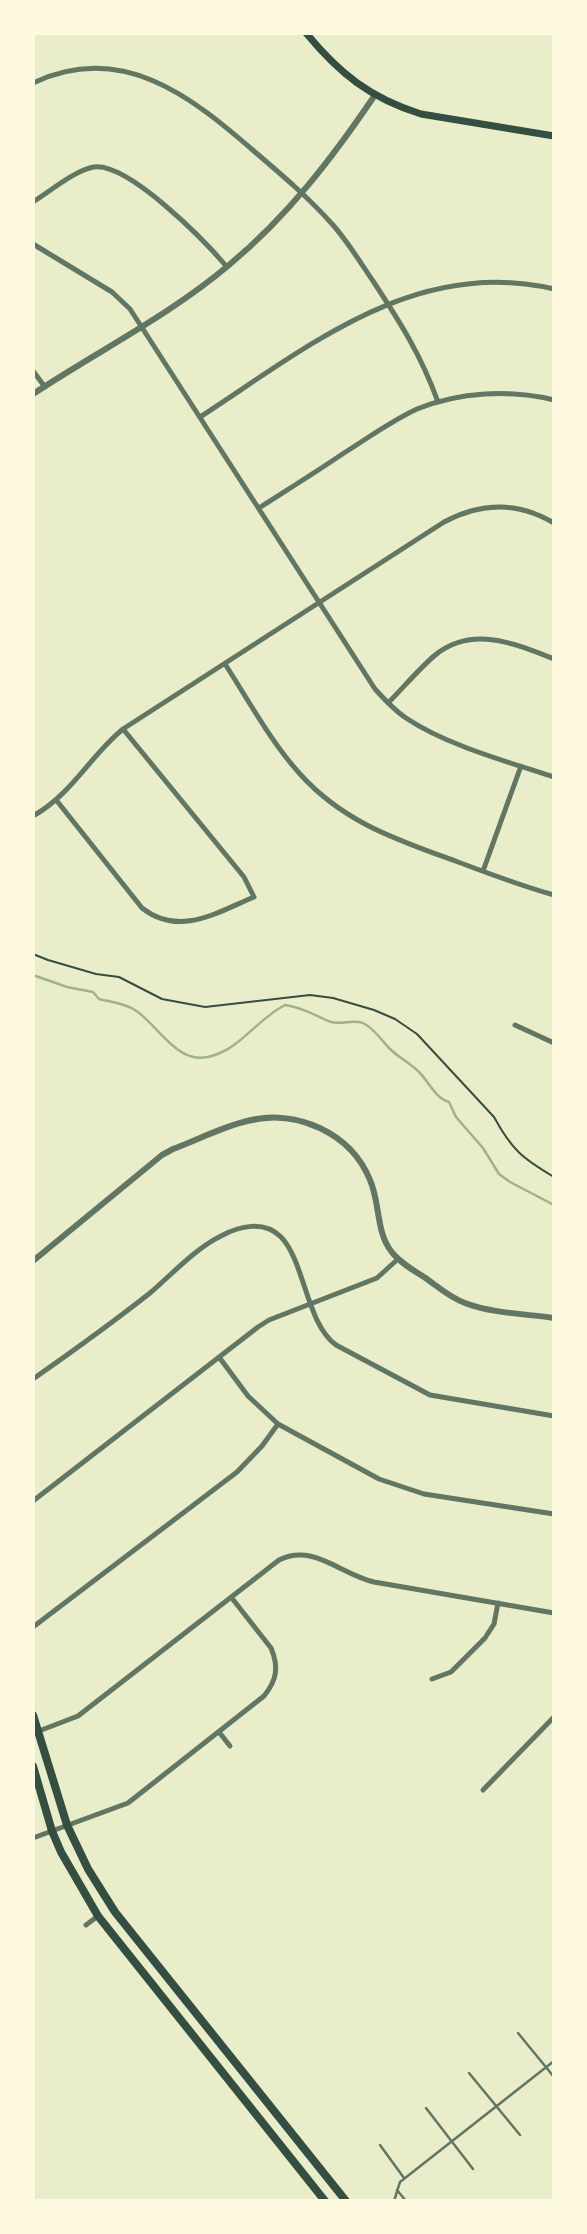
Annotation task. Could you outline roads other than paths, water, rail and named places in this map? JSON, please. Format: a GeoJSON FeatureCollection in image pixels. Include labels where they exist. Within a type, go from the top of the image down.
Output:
{"type":"FeatureCollection","features":[{"type":"Feature","properties":{"kind":"main road"},"geometry":{"type":"LineString","coordinates":[[306,33],[340,71],[375,95],[401,107],[421,114],[554,136]]}},
{"type":"Feature","properties":{"kind":"main road"},"geometry":{"type":"LineString","coordinates":[[33,1715],[67,1825],[88,1869],[115,1912],[346,2201]]}},
{"type":"Feature","properties":{"kind":"main road"},"geometry":{"type":"LineString","coordinates":[[33,1766],[61,1852],[98,1916],[325,2201]]}},
{"type":"Feature","properties":{"kind":"street"},"geometry":{"type":"LineString","coordinates":[[33,83],[53,74],[86,68],[122,70],[152,79],[170,88],[213,117],[302,193],[349,245],[418,353],[438,402]]}},
{"type":"Feature","properties":{"kind":"street"},"geometry":{"type":"LineString","coordinates":[[33,394],[141,326],[227,267],[253,245],[332,158],[375,95]]}},
{"type":"Feature","properties":{"kind":"street"},"geometry":{"type":"LineString","coordinates":[[33,202],[87,168],[104,167],[157,199],[192,228],[227,267]]}},
{"type":"Feature","properties":{"kind":"street"},"geometry":{"type":"LineString","coordinates":[[33,244],[112,292],[130,309],[374,689],[404,717],[439,736],[554,777]]}},
{"type":"Feature","properties":{"kind":"street"},"geometry":{"type":"LineString","coordinates":[[200,417],[333,331],[388,304],[436,287],[461,283],[513,282],[554,289]]}},
{"type":"Feature","properties":{"kind":"street"},"geometry":{"type":"LineString","coordinates":[[33,371],[45,387]]}},
{"type":"Feature","properties":{"kind":"street"},"geometry":{"type":"LineString","coordinates":[[259,508],[401,418],[438,402],[464,396],[506,394],[554,400]]}},
{"type":"Feature","properties":{"kind":"street"},"geometry":{"type":"LineString","coordinates":[[33,806],[35,815],[57,801],[123,729],[444,522],[467,511],[508,506],[554,523]]}},
{"type":"Feature","properties":{"kind":"street"},"geometry":{"type":"LineString","coordinates":[[388,703],[434,656],[460,642],[490,638],[554,659]]}},
{"type":"Feature","properties":{"kind":"street"},"geometry":{"type":"LineString","coordinates":[[225,664],[287,759],[324,797],[363,825],[521,886],[554,895]]}},
{"type":"Feature","properties":{"kind":"street"},"geometry":{"type":"LineString","coordinates":[[57,801],[142,908],[159,919],[170,923],[183,923],[254,897],[244,877],[123,729]]}},
{"type":"Feature","properties":{"kind":"street"},"geometry":{"type":"LineString","coordinates":[[483,871],[521,766]]}},
{"type":"Feature","properties":{"kind":"street"},"geometry":{"type":"LineString","coordinates":[[515,1025],[554,1043]]}},
{"type":"Feature","properties":{"kind":"street"},"geometry":{"type":"LineString","coordinates":[[33,1261],[162,1155],[237,1124],[263,1118],[308,1123],[344,1143],[367,1172],[375,1193],[386,1243],[398,1259],[466,1304],[554,1318]]}},
{"type":"Feature","properties":{"kind":"street"},"geometry":{"type":"LineString","coordinates":[[33,1379],[107,1326],[218,1237],[242,1227],[266,1228],[282,1238],[287,1246],[310,1303],[329,1340],[416,1389],[446,1399],[554,1416]]}},
{"type":"Feature","properties":{"kind":"street"},"geometry":{"type":"LineString","coordinates":[[33,1501],[269,1320],[377,1278],[398,1259]]}},
{"type":"Feature","properties":{"kind":"street"},"geometry":{"type":"LineString","coordinates":[[219,1357],[248,1396],[278,1424],[379,1479],[411,1491],[554,1514]]}},
{"type":"Feature","properties":{"kind":"street"},"geometry":{"type":"LineString","coordinates":[[33,1628],[237,1472],[262,1446],[278,1424]]}},
{"type":"Feature","properties":{"kind":"street"},"geometry":{"type":"LineString","coordinates":[[39,1731],[78,1716],[279,1560],[288,1556],[307,1554],[374,1583],[554,1613]]}},
{"type":"Feature","properties":{"kind":"street"},"geometry":{"type":"LineString","coordinates":[[33,1838],[128,1803],[271,1688],[277,1668],[271,1648],[231,1597]]}},
{"type":"Feature","properties":{"kind":"street"},"geometry":{"type":"LineString","coordinates":[[432,1679],[451,1672],[485,1638],[494,1624],[498,1603]]}},
{"type":"Feature","properties":{"kind":"street"},"geometry":{"type":"LineString","coordinates":[[483,1790],[554,1717]]}},
{"type":"Feature","properties":{"kind":"street"},"geometry":{"type":"LineString","coordinates":[[219,1732],[230,1746]]}},
{"type":"Feature","properties":{"kind":"street"},"geometry":{"type":"LineString","coordinates":[[86,1925],[98,1916]]}},
{"type":"Feature","properties":{"kind":"lane"},"geometry":{"type":"LineString","coordinates":[[518,2034],[554,2077]]}},
{"type":"Feature","properties":{"kind":"lane"},"geometry":{"type":"LineString","coordinates":[[394,2201],[404,2178],[554,2061]]}},
{"type":"Feature","properties":{"kind":"lane"},"geometry":{"type":"LineString","coordinates":[[469,2073],[520,2135]]}},
{"type":"Feature","properties":{"kind":"lane"},"geometry":{"type":"LineString","coordinates":[[426,2108],[473,2169]]}},
{"type":"Feature","properties":{"kind":"lane"},"geometry":{"type":"LineString","coordinates":[[380,2145],[404,2178]]}},
{"type":"Feature","properties":{"kind":"lane"},"geometry":{"type":"LineString","coordinates":[[397,2190],[406,2201]]}},
{"type":"Feature","properties":{"kind":"waterway"},"geometry":{"type":"LineString","coordinates":[[33,975],[67,987],[93,992],[99,999],[131,1008],[144,1017],[170,1044],[190,1056],[202,1058],[225,1051],[285,1005],[331,1022],[363,1023],[419,1072],[440,1097],[449,1102],[456,1117],[483,1148],[499,1174],[554,1205]]}}]}
